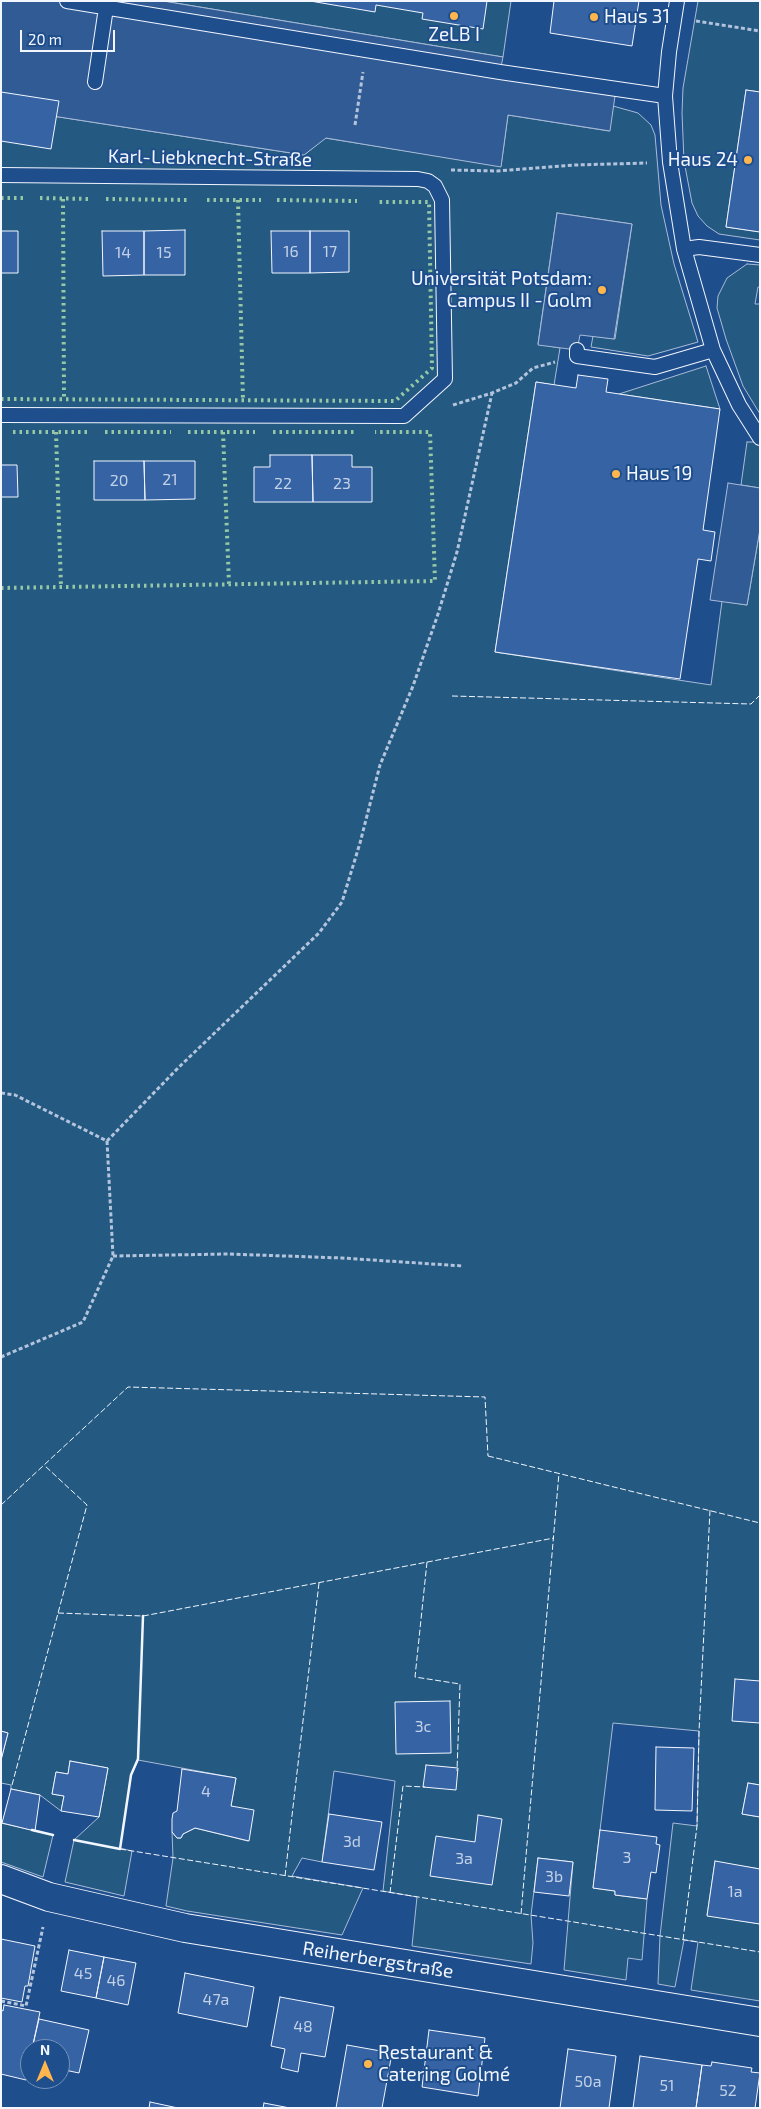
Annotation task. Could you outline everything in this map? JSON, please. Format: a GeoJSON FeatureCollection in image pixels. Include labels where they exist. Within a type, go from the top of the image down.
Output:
{"type":"FeatureCollection","features":[{"type":"Feature","properties":{"kind":"street","name":"Reiherbergstraße"},"geometry":{"type":"LineString","coordinates":[[1,1879],[49,1897],[184,1928],[760,2022]]}},
{"type":"Feature","properties":{"kind":"lane"},"geometry":{"type":"LineString","coordinates":[[67,1],[107,4],[500,72],[665,96]]}},
{"type":"Feature","properties":{"kind":"lane"},"geometry":{"type":"LineString","coordinates":[[677,1],[669,52],[665,96],[670,162],[684,249],[713,350],[738,405],[760,438]]}},
{"type":"Feature","properties":{"kind":"lane"},"geometry":{"type":"LineString","coordinates":[[95,82],[107,4]]}},
{"type":"Feature","properties":{"kind":"lane","name":"Karl-Liebknecht-Straße"},"geometry":{"type":"LineString","coordinates":[[1,175],[418,179]]}},
{"type":"Feature","properties":{"kind":"lane"},"geometry":{"type":"LineString","coordinates":[[1,415],[404,416],[445,379],[442,200],[435,186],[428,181],[418,179]]}},
{"type":"Feature","properties":{"kind":"lane"},"geometry":{"type":"LineString","coordinates":[[684,249],[699,247],[760,255]]}},
{"type":"Feature","properties":{"kind":"lane"},"geometry":{"type":"LineString","coordinates":[[577,353],[655,367],[713,350]]}},
{"type":"Feature","properties":{"kind":"path"},"geometry":{"type":"LineString","coordinates":[[675,18],[760,31]]}},
{"type":"Feature","properties":{"kind":"path"},"geometry":{"type":"LineString","coordinates":[[355,125],[367,49]]}},
{"type":"Feature","properties":{"kind":"path"},"geometry":{"type":"LineString","coordinates":[[418,179],[454,170],[497,171],[575,165],[670,162]]}},
{"type":"Feature","properties":{"kind":"path"},"geometry":{"type":"LineString","coordinates":[[1,1357],[83,1322],[114,1256],[107,1141],[179,1067],[319,933],[342,902],[380,766],[413,686],[438,614],[456,552],[492,393],[516,382],[533,368],[577,353]]}},
{"type":"Feature","properties":{"kind":"path"},"geometry":{"type":"LineString","coordinates":[[1,1093],[15,1095],[107,1141]]}},
{"type":"Feature","properties":{"kind":"path"},"geometry":{"type":"LineString","coordinates":[[114,1256],[228,1254],[342,1258],[463,1266]]}},
{"type":"Feature","properties":{"kind":"path"},"geometry":{"type":"LineString","coordinates":[[1,2001],[26,2006],[49,1897]]}},
{"type":"Feature","properties":{"kind":"shaded area"},"geometry":{"type":"Polygon","coordinates":[[[1,1],[163,1],[503,57],[500,72],[616,89],[610,131],[508,115],[501,167],[326,138],[304,155],[1,108],[1,1]]]}},
{"type":"Feature","properties":{"kind":"shaded area"},"geometry":{"type":"Polygon","coordinates":[[[163,1],[511,1],[503,57],[163,1]]]}},
{"type":"Feature","properties":{"kind":"shaded area"},"geometry":{"type":"Polygon","coordinates":[[[698,1],[760,1],[760,92],[746,90],[726,227],[760,232],[760,240],[719,234],[707,226],[698,216],[692,203],[684,161],[682,113],[683,88],[698,1]]]}},
{"type":"Feature","properties":{"kind":"shaded area"},"geometry":{"type":"Polygon","coordinates":[[[613,106],[638,113],[651,125],[655,135],[661,205],[674,264],[698,342],[648,356],[591,347],[593,336],[615,339],[632,224],[557,213],[538,344],[560,348],[554,385],[536,382],[495,652],[711,685],[722,601],[747,605],[760,529],[760,1785],[748,1783],[742,1814],[760,1817],[760,1869],[715,1862],[707,1915],[760,1924],[760,2001],[691,1990],[698,1942],[684,1940],[675,1987],[658,1984],[660,1936],[673,1823],[697,1826],[699,1731],[613,1723],[593,1888],[615,1891],[615,1895],[647,1899],[642,1960],[628,1958],[626,1980],[564,1970],[573,1862],[538,1858],[531,1915],[533,1943],[531,1964],[412,1946],[417,1897],[383,1891],[395,1781],[334,1771],[322,1862],[302,1858],[292,1876],[363,1888],[342,1935],[187,1911],[166,1906],[173,1858],[172,1832],[177,1838],[181,1838],[183,1834],[195,1828],[248,1841],[231,1806],[236,1778],[138,1760],[131,1775],[120,1848],[132,1851],[124,1896],[65,1882],[74,1840],[99,1817],[108,1768],[70,1761],[68,1774],[56,1772],[52,1794],[64,1796],[61,1811],[40,1795],[11,1789],[11,1785],[1,1783],[1,1760],[8,1733],[1,1731],[1,108],[304,155],[325,138],[501,166],[508,115],[609,131],[613,106]]]}},
{"type":"Feature","properties":{"kind":"shaded area"},"geometry":{"type":"Polygon","coordinates":[[[557,213],[632,224],[614,339],[580,335],[577,350],[538,345],[557,213]]]}},
{"type":"Feature","properties":{"kind":"shaded area"},"geometry":{"type":"Polygon","coordinates":[[[747,264],[760,265],[760,287],[758,287],[755,304],[760,304],[760,414],[743,386],[717,308],[718,296],[727,278],[747,264]]]}},
{"type":"Feature","properties":{"kind":"shaded area"},"geometry":{"type":"Polygon","coordinates":[[[706,366],[720,409],[619,394],[706,366]]]}},
{"type":"Feature","properties":{"kind":"shaded area"},"geometry":{"type":"Polygon","coordinates":[[[747,442],[760,442],[760,488],[741,485],[747,442]]]}},
{"type":"Feature","properties":{"kind":"shaded area"},"geometry":{"type":"Polygon","coordinates":[[[728,483],[760,488],[760,529],[747,605],[710,600],[728,483]]]}},
{"type":"Feature","properties":{"kind":"shaded area"},"geometry":{"type":"Polygon","coordinates":[[[1,1823],[53,1835],[43,1877],[1,1862],[1,1823]]]}},
{"type":"Feature","properties":{"kind":"building","name":"ZeLB I"},"geometry":{"type":"Polygon","coordinates":[[[310,1],[487,1],[483,29],[422,19],[423,13],[376,5],[375,12],[310,1]]]}},
{"type":"Feature","properties":{"kind":"building","name":"Haus 31"},"geometry":{"type":"Polygon","coordinates":[[[554,1],[639,1],[632,46],[550,33],[554,1]]]}},
{"type":"Feature","properties":{"kind":"building","name":"Haus 24"},"geometry":{"type":"Polygon","coordinates":[[[746,90],[760,92],[760,232],[726,227],[746,90]]]}},
{"type":"Feature","properties":{"kind":"building"},"geometry":{"type":"Polygon","coordinates":[[[1,92],[59,101],[51,149],[1,141],[1,92]]]}},
{"type":"Feature","properties":{"kind":"building"},"geometry":{"type":"Polygon","coordinates":[[[185,230],[185,275],[144,275],[144,231],[185,230]]]}},
{"type":"Feature","properties":{"kind":"building"},"geometry":{"type":"Polygon","coordinates":[[[1,231],[18,231],[18,273],[1,273],[1,231]]]}},
{"type":"Feature","properties":{"kind":"building"},"geometry":{"type":"Polygon","coordinates":[[[102,231],[144,231],[144,275],[103,276],[102,231]]]}},
{"type":"Feature","properties":{"kind":"building"},"geometry":{"type":"Polygon","coordinates":[[[271,231],[310,231],[310,273],[272,273],[271,231]]]}},
{"type":"Feature","properties":{"kind":"building"},"geometry":{"type":"Polygon","coordinates":[[[310,231],[349,231],[349,272],[310,273],[310,231]]]}},
{"type":"Feature","properties":{"kind":"building","name":"Haus 19"},"geometry":{"type":"Polygon","coordinates":[[[578,375],[608,379],[606,392],[720,409],[703,530],[715,532],[711,561],[698,559],[680,679],[495,652],[536,382],[576,388],[578,375]]]}},
{"type":"Feature","properties":{"kind":"building"},"geometry":{"type":"Polygon","coordinates":[[[270,455],[312,455],[313,502],[254,502],[254,467],[270,467],[270,455]]]}},
{"type":"Feature","properties":{"kind":"building"},"geometry":{"type":"Polygon","coordinates":[[[312,455],[352,455],[352,467],[372,467],[372,502],[313,502],[312,455]]]}},
{"type":"Feature","properties":{"kind":"building"},"geometry":{"type":"Polygon","coordinates":[[[94,461],[144,461],[145,500],[94,500],[94,461]]]}},
{"type":"Feature","properties":{"kind":"building"},"geometry":{"type":"Polygon","coordinates":[[[144,461],[195,461],[195,499],[145,500],[144,461]]]}},
{"type":"Feature","properties":{"kind":"building"},"geometry":{"type":"Polygon","coordinates":[[[1,465],[17,465],[18,497],[1,497],[1,465]]]}},
{"type":"Feature","properties":{"kind":"building"},"geometry":{"type":"Polygon","coordinates":[[[735,1679],[760,1681],[760,1723],[732,1721],[735,1679]]]}},
{"type":"Feature","properties":{"kind":"building"},"geometry":{"type":"Polygon","coordinates":[[[450,1701],[451,1753],[396,1754],[395,1702],[450,1701]]]}},
{"type":"Feature","properties":{"kind":"building"},"geometry":{"type":"Polygon","coordinates":[[[1,1731],[8,1733],[1,1760],[1,1731]]]}},
{"type":"Feature","properties":{"kind":"building"},"geometry":{"type":"Polygon","coordinates":[[[656,1747],[694,1748],[692,1811],[655,1810],[656,1747]]]}},
{"type":"Feature","properties":{"kind":"building"},"geometry":{"type":"Polygon","coordinates":[[[70,1761],[108,1768],[99,1817],[61,1811],[64,1796],[52,1794],[56,1772],[68,1774],[70,1761]]]}},
{"type":"Feature","properties":{"kind":"building"},"geometry":{"type":"Polygon","coordinates":[[[426,1765],[458,1768],[456,1790],[423,1787],[426,1765]]]}},
{"type":"Feature","properties":{"kind":"building"},"geometry":{"type":"Polygon","coordinates":[[[182,1769],[236,1778],[231,1806],[254,1810],[249,1841],[195,1828],[183,1834],[181,1838],[177,1838],[172,1832],[172,1819],[173,1813],[177,1811],[182,1769]]]}},
{"type":"Feature","properties":{"kind":"building"},"geometry":{"type":"Polygon","coordinates":[[[748,1783],[760,1785],[760,1817],[742,1814],[748,1783]]]}},
{"type":"Feature","properties":{"kind":"building"},"geometry":{"type":"Polygon","coordinates":[[[11,1789],[40,1795],[35,1831],[2,1823],[11,1789]]]}},
{"type":"Feature","properties":{"kind":"building"},"geometry":{"type":"Polygon","coordinates":[[[329,1814],[382,1822],[374,1870],[322,1862],[329,1814]]]}},
{"type":"Feature","properties":{"kind":"building"},"geometry":{"type":"Polygon","coordinates":[[[478,1815],[502,1819],[492,1885],[430,1876],[436,1836],[475,1842],[478,1815]]]}},
{"type":"Feature","properties":{"kind":"building"},"geometry":{"type":"Polygon","coordinates":[[[600,1830],[657,1837],[656,1844],[660,1845],[656,1873],[651,1872],[647,1899],[615,1895],[615,1891],[593,1888],[600,1830]]]}},
{"type":"Feature","properties":{"kind":"building"},"geometry":{"type":"Polygon","coordinates":[[[538,1858],[573,1862],[569,1896],[534,1892],[538,1858]]]}},
{"type":"Feature","properties":{"kind":"building"},"geometry":{"type":"Polygon","coordinates":[[[715,1861],[760,1869],[760,1924],[707,1916],[715,1861]]]}},
{"type":"Feature","properties":{"kind":"building"},"geometry":{"type":"Polygon","coordinates":[[[1,1939],[35,1946],[28,1986],[25,1986],[22,2002],[1,1998],[1,1939]]]}},
{"type":"Feature","properties":{"kind":"building"},"geometry":{"type":"Polygon","coordinates":[[[69,1950],[104,1957],[96,1998],[61,1991],[69,1950]]]}},
{"type":"Feature","properties":{"kind":"building"},"geometry":{"type":"Polygon","coordinates":[[[104,1957],[136,1963],[128,2005],[96,1998],[104,1957]]]}},
{"type":"Feature","properties":{"kind":"building"},"geometry":{"type":"Polygon","coordinates":[[[185,1973],[254,1987],[247,2027],[178,2013],[185,1973]]]}},
{"type":"Feature","properties":{"kind":"building"},"geometry":{"type":"Polygon","coordinates":[[[280,1997],[334,2007],[325,2057],[301,2053],[298,2072],[281,2068],[285,2049],[271,2046],[280,1997]]]}},
{"type":"Feature","properties":{"kind":"building"},"geometry":{"type":"Polygon","coordinates":[[[4,2005],[40,2012],[34,2039],[20,2039],[20,2079],[1,2074],[1,2010],[3,2011],[4,2005]]]}},
{"type":"Feature","properties":{"kind":"building"},"geometry":{"type":"Polygon","coordinates":[[[39,2019],[89,2030],[79,2073],[70,2071],[70,2039],[34,2039],[39,2019]]]}},
{"type":"Feature","properties":{"kind":"building"},"geometry":{"type":"Polygon","coordinates":[[[429,2030],[485,2038],[478,2096],[422,2087],[429,2030]]]}},
{"type":"Feature","properties":{"kind":"building"},"geometry":{"type":"Polygon","coordinates":[[[347,2045],[392,2053],[382,2108],[336,2108],[347,2045]]]}},
{"type":"Feature","properties":{"kind":"building"},"geometry":{"type":"Polygon","coordinates":[[[568,2049],[616,2056],[609,2108],[560,2108],[568,2049]]]}},
{"type":"Feature","properties":{"kind":"building"},"geometry":{"type":"Polygon","coordinates":[[[640,2056],[702,2065],[696,2108],[633,2108],[640,2056]]]}},
{"type":"Feature","properties":{"kind":"building"},"geometry":{"type":"Polygon","coordinates":[[[712,2062],[752,2068],[751,2072],[760,2073],[755,2108],[696,2108],[702,2065],[711,2066],[712,2062]]]}},
{"type":"Feature","properties":{"kind":"building"},"geometry":{"type":"Polygon","coordinates":[[[150,2102],[178,2108],[149,2108],[150,2102]]]}},
{"type":"Feature","properties":{"kind":"building"},"geometry":{"type":"Polygon","coordinates":[[[264,2103],[290,2108],[263,2108],[264,2103]]]}},
{"type":"Feature","properties":{"kind":"hedge"},"geometry":{"type":"LineString","coordinates":[[1,198],[24,198]]}},
{"type":"Feature","properties":{"kind":"hedge"},"geometry":{"type":"LineString","coordinates":[[40,198],[90,199]]}},
{"type":"Feature","properties":{"kind":"hedge"},"geometry":{"type":"LineString","coordinates":[[63,199],[64,399]]}},
{"type":"Feature","properties":{"kind":"hedge"},"geometry":{"type":"LineString","coordinates":[[106,199],[188,200]]}},
{"type":"Feature","properties":{"kind":"hedge"},"geometry":{"type":"LineString","coordinates":[[207,200],[261,200]]}},
{"type":"Feature","properties":{"kind":"hedge"},"geometry":{"type":"LineString","coordinates":[[238,200],[243,401]]}},
{"type":"Feature","properties":{"kind":"hedge"},"geometry":{"type":"LineString","coordinates":[[277,200],[357,201]]}},
{"type":"Feature","properties":{"kind":"hedge"},"geometry":{"type":"LineString","coordinates":[[1,399],[395,401],[432,368],[429,202],[376,202]]}},
{"type":"Feature","properties":{"kind":"hedge"},"geometry":{"type":"LineString","coordinates":[[13,432],[88,432]]}},
{"type":"Feature","properties":{"kind":"hedge"},"geometry":{"type":"LineString","coordinates":[[56,432],[61,587]]}},
{"type":"Feature","properties":{"kind":"hedge"},"geometry":{"type":"LineString","coordinates":[[105,432],[171,432]]}},
{"type":"Feature","properties":{"kind":"hedge"},"geometry":{"type":"LineString","coordinates":[[188,432],[255,432]]}},
{"type":"Feature","properties":{"kind":"hedge"},"geometry":{"type":"LineString","coordinates":[[223,432],[229,584]]}},
{"type":"Feature","properties":{"kind":"hedge"},"geometry":{"type":"LineString","coordinates":[[273,432],[356,432]]}},
{"type":"Feature","properties":{"kind":"hedge"},"geometry":{"type":"LineString","coordinates":[[1,588],[435,581],[430,432],[375,432]]}},
{"type":"Feature","properties":{"kind":"fence"},"geometry":{"type":"LineString","coordinates":[[452,696],[751,704],[760,695]]}},
{"type":"Feature","properties":{"kind":"fence"},"geometry":{"type":"LineString","coordinates":[[1,1505],[128,1387],[485,1397],[488,1456]]}},
{"type":"Feature","properties":{"kind":"fence"},"geometry":{"type":"LineString","coordinates":[[488,1456],[760,1523]]}},
{"type":"Feature","properties":{"kind":"fence"},"geometry":{"type":"LineString","coordinates":[[12,1785],[87,1505],[44,1465]]}},
{"type":"Feature","properties":{"kind":"fence"},"geometry":{"type":"LineString","coordinates":[[521,1914],[559,1473]]}},
{"type":"Feature","properties":{"kind":"fence"},"geometry":{"type":"LineString","coordinates":[[683,1940],[697,1826],[699,1731],[710,1510]]}},
{"type":"Feature","properties":{"kind":"fence"},"geometry":{"type":"LineString","coordinates":[[58,1613],[143,1616],[554,1538]]}},
{"type":"Feature","properties":{"kind":"fence"},"geometry":{"type":"LineString","coordinates":[[427,1562],[415,1677],[460,1684],[457,1771]]}},
{"type":"Feature","properties":{"kind":"fence"},"geometry":{"type":"LineString","coordinates":[[285,1876],[319,1583]]}},
{"type":"Feature","properties":{"kind":"fence"},"geometry":{"type":"LineString","coordinates":[[390,1893],[403,1786],[425,1787]]}},
{"type":"Feature","properties":{"kind":"fence"},"geometry":{"type":"LineString","coordinates":[[120,1849],[760,1952]]}},
{"type":"Feature","properties":{"kind":"wall"},"geometry":{"type":"LineString","coordinates":[[74,1840],[120,1849],[131,1775],[138,1759],[143,1616]]}},
{"type":"Feature","properties":{"kind":"wall"},"geometry":{"type":"LineString","coordinates":[[32,1830],[53,1835]]}},
{"type":"Feature","properties":{"kind":"place","name":"ZeLB I"},"geometry":{"type":"Point","coordinates":[454,16]}},
{"type":"Feature","properties":{"kind":"place","name":"Haus 31"},"geometry":{"type":"Point","coordinates":[594,17]}},
{"type":"Feature","properties":{"kind":"place","name":"Haus 24"},"geometry":{"type":"Point","coordinates":[748,160]}},
{"type":"Feature","properties":{"kind":"place","name":"Universität Potsdam: Campus II - Golm"},"geometry":{"type":"Point","coordinates":[602,290]}},
{"type":"Feature","properties":{"kind":"place","name":"Haus 19"},"geometry":{"type":"Point","coordinates":[616,474]}},
{"type":"Feature","properties":{"kind":"place","name":"Restaurant & Catering Golmé"},"geometry":{"type":"Point","coordinates":[368,2064]}}]}
